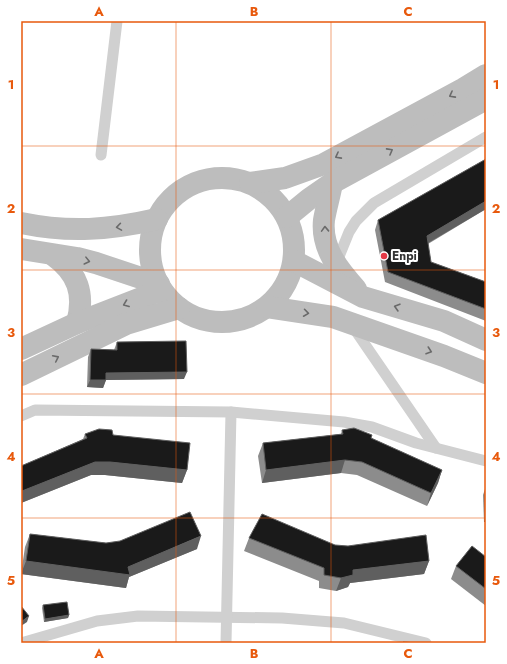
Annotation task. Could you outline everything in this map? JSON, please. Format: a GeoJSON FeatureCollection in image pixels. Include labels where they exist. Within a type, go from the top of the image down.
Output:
{"type":"FeatureCollection","features":[{"type":"Feature","properties":{"kind":"main road"},"geometry":{"type":"LineString","coordinates":[[250,183],[285,178],[324,164],[486,75]]}},
{"type":"Feature","properties":{"kind":"main road"},"geometry":{"type":"LineString","coordinates":[[287,217],[332,183],[486,99]]}},
{"type":"Feature","properties":{"kind":"main road"},"geometry":{"type":"LineString","coordinates":[[219,177],[235,178],[250,183],[265,191],[277,203],[287,217],[294,238],[294,261],[290,274],[285,287],[277,298],[254,316],[239,321],[208,321],[193,316],[179,308],[170,300],[161,287],[154,272],[151,259],[151,239],[157,219],[165,206],[176,194],[189,185],[219,177]]}},
{"type":"Feature","properties":{"kind":"main road"},"geometry":{"type":"LineString","coordinates":[[332,183],[324,220],[325,238],[331,256],[340,271],[363,297]]}},
{"type":"Feature","properties":{"kind":"main road"},"geometry":{"type":"LineString","coordinates":[[21,223],[59,229],[84,230],[108,229],[157,219]]}},
{"type":"Feature","properties":{"kind":"main road"},"geometry":{"type":"LineString","coordinates":[[21,249],[77,258],[96,263],[161,287]]}},
{"type":"Feature","properties":{"kind":"main road"},"geometry":{"type":"LineString","coordinates":[[53,255],[64,263],[78,284],[81,297],[77,323]]}},
{"type":"Feature","properties":{"kind":"main road"},"geometry":{"type":"LineString","coordinates":[[294,261],[363,297],[444,321],[486,340]]}},
{"type":"Feature","properties":{"kind":"main road"},"geometry":{"type":"LineString","coordinates":[[21,349],[161,287]]}},
{"type":"Feature","properties":{"kind":"main road"},"geometry":{"type":"LineString","coordinates":[[267,307],[333,317],[444,356],[486,373]]}},
{"type":"Feature","properties":{"kind":"main road"},"geometry":{"type":"LineString","coordinates":[[21,375],[126,324],[179,308]]}},
{"type":"Feature","properties":{"kind":"lane"},"geometry":{"type":"LineString","coordinates":[[101,155],[117,21]]}},
{"type":"Feature","properties":{"kind":"lane"},"geometry":{"type":"LineString","coordinates":[[336,264],[349,232],[360,216],[374,203],[486,137]]}},
{"type":"Feature","properties":{"kind":"lane"},"geometry":{"type":"LineString","coordinates":[[351,323],[436,448]]}},
{"type":"Feature","properties":{"kind":"lane"},"geometry":{"type":"LineString","coordinates":[[21,416],[35,410],[231,412],[344,422],[372,427],[416,443],[486,461]]}},
{"type":"Feature","properties":{"kind":"lane"},"geometry":{"type":"LineString","coordinates":[[226,643],[231,412]]}},
{"type":"Feature","properties":{"kind":"lane"},"geometry":{"type":"LineString","coordinates":[[21,643],[98,621],[138,616],[282,618],[344,623],[426,643]]}},
{"type":"Feature","properties":{"kind":"building"},"geometry":{"type":"Polygon","coordinates":[[[486,159],[486,201],[427,236],[431,262],[486,282],[486,309],[388,272],[378,220],[486,159]]]}},
{"type":"Feature","properties":{"kind":"building"},"geometry":{"type":"Polygon","coordinates":[[[186,341],[187,372],[106,373],[106,380],[90,380],[91,349],[117,350],[117,342],[186,341]]]}},
{"type":"Feature","properties":{"kind":"building"},"geometry":{"type":"Polygon","coordinates":[[[354,428],[372,435],[371,438],[442,470],[431,493],[362,462],[345,460],[266,470],[263,443],[343,434],[342,430],[354,428]]]}},
{"type":"Feature","properties":{"kind":"building"},"geometry":{"type":"Polygon","coordinates":[[[99,429],[112,430],[113,435],[190,443],[187,470],[110,462],[95,462],[22,491],[21,466],[87,438],[85,434],[99,429]]]}},
{"type":"Feature","properties":{"kind":"building"},"geometry":{"type":"Polygon","coordinates":[[[190,512],[201,536],[128,567],[130,575],[26,561],[30,534],[106,543],[120,541],[190,512]]]}},
{"type":"Feature","properties":{"kind":"building"},"geometry":{"type":"Polygon","coordinates":[[[262,514],[335,545],[348,546],[426,535],[429,561],[353,570],[353,575],[341,578],[324,575],[324,568],[249,538],[262,514]]]}},
{"type":"Feature","properties":{"kind":"building"},"geometry":{"type":"Polygon","coordinates":[[[472,546],[486,557],[486,589],[456,566],[472,546]]]}},
{"type":"Feature","properties":{"kind":"building"},"geometry":{"type":"Polygon","coordinates":[[[67,602],[69,615],[45,619],[43,605],[67,602]]]}},
{"type":"Feature","properties":{"kind":"building"},"geometry":{"type":"Polygon","coordinates":[[[21,606],[29,616],[21,622],[21,606]]]}},
{"type":"Feature","properties":{"kind":"place","name":"Enpi"},"geometry":{"type":"Point","coordinates":[384,256]}}]}
